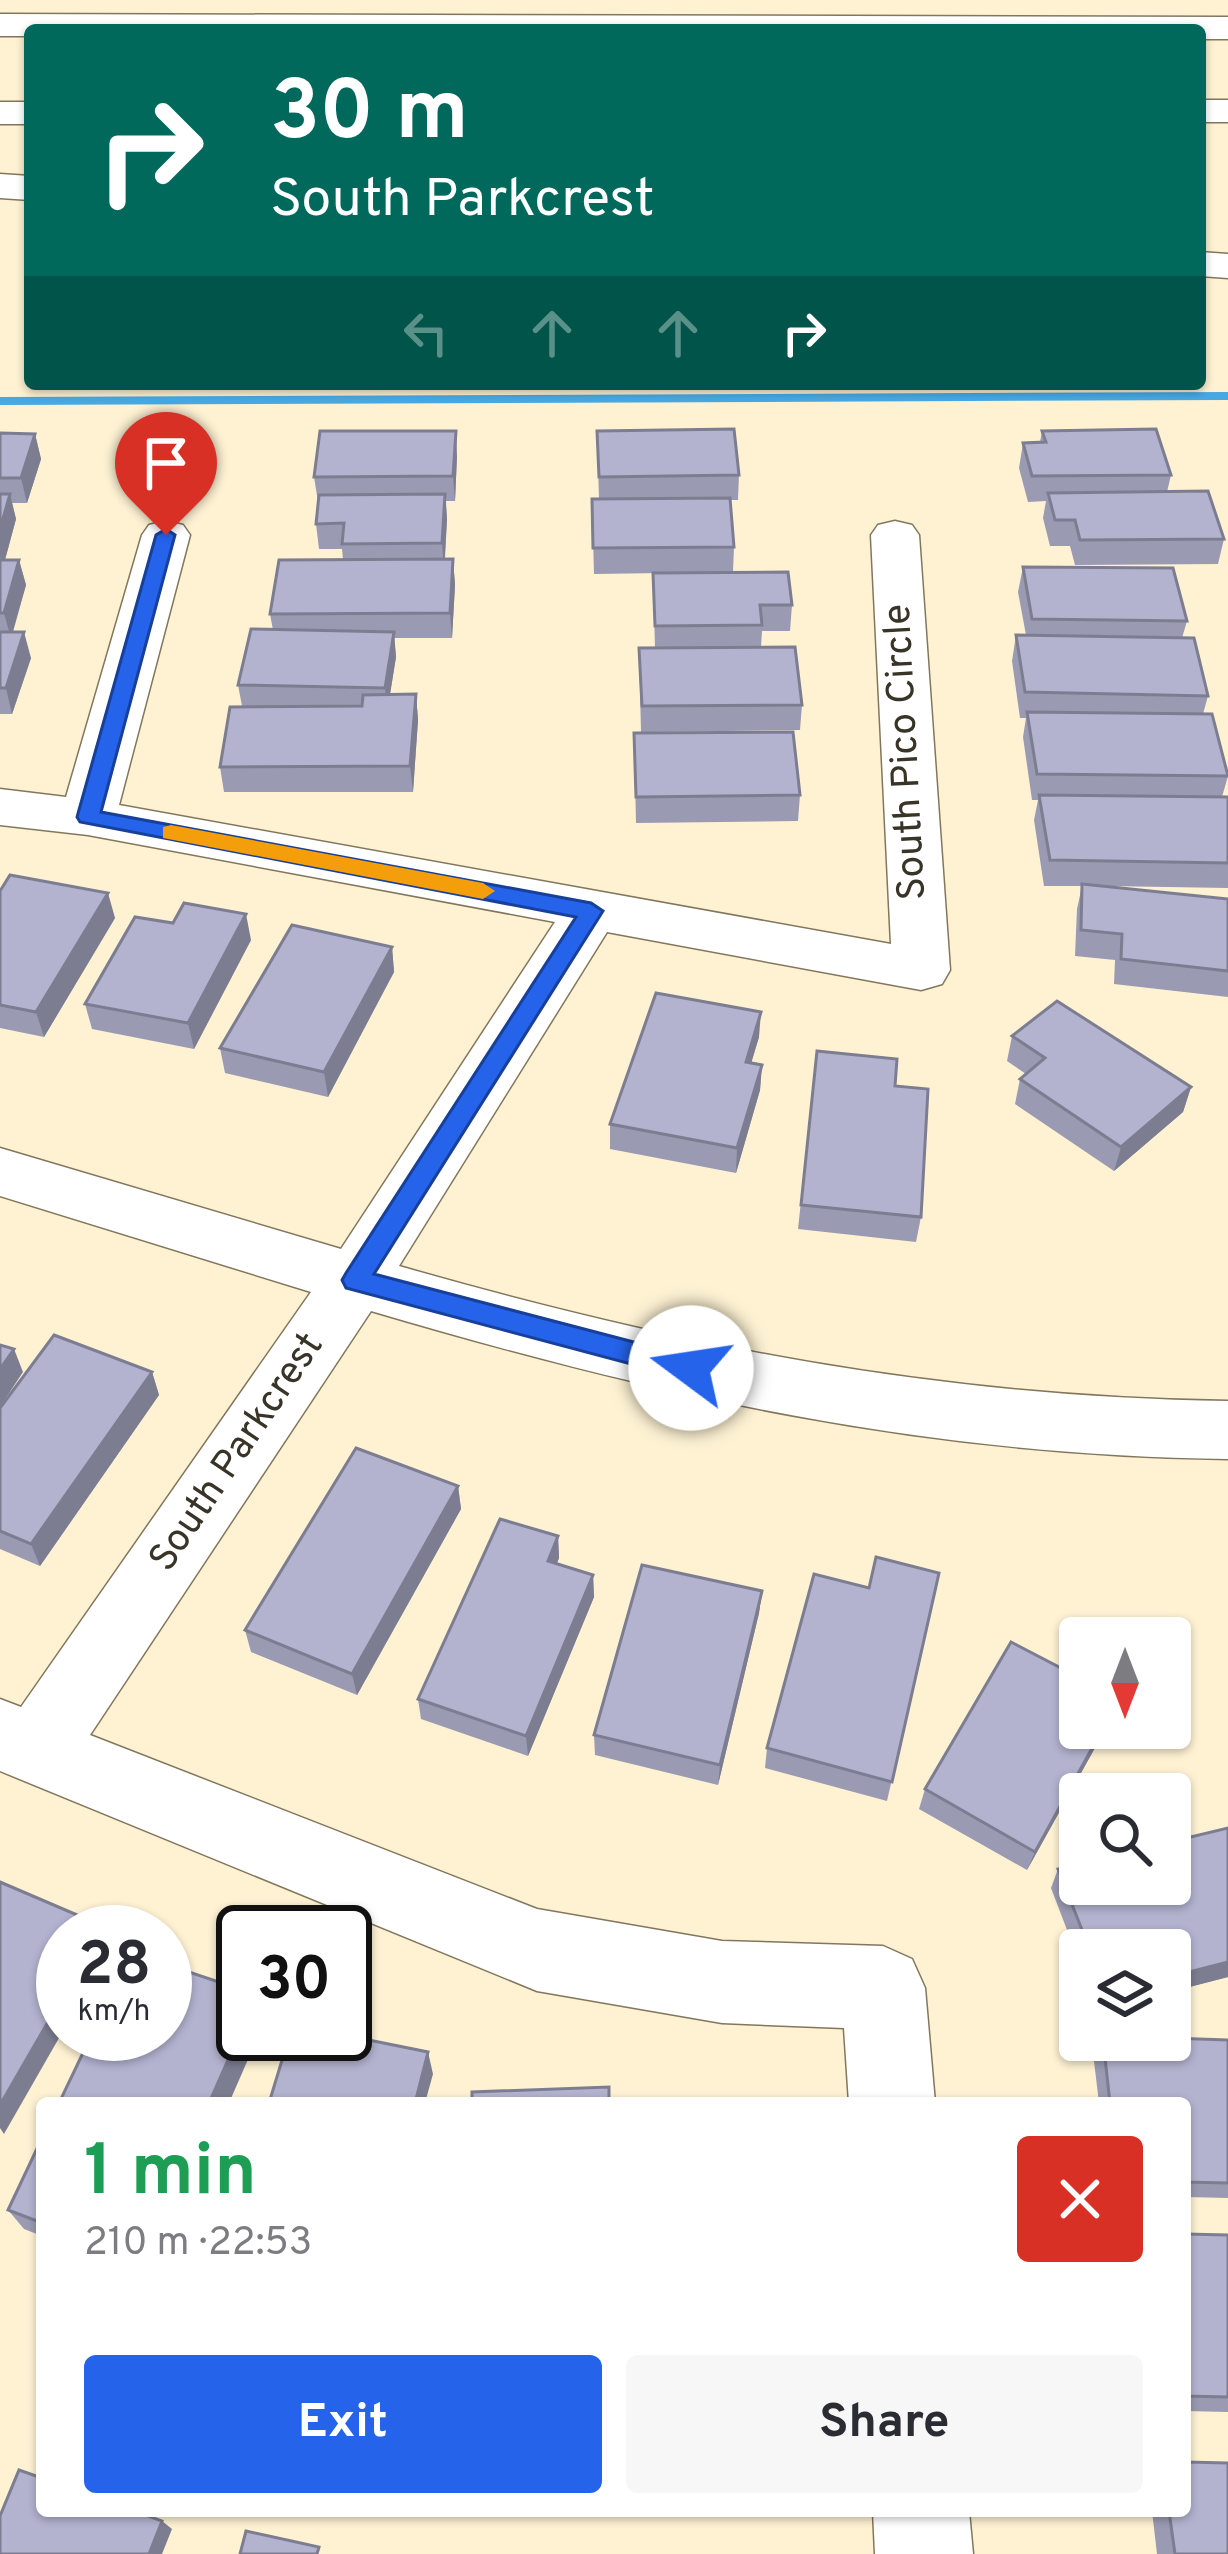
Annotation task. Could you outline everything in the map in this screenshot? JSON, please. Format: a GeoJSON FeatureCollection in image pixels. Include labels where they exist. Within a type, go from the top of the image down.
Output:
{"type":"FeatureCollection","features":[{"type":"Feature","properties":{"kind":"main road"},"geometry":{"type":"LineString","coordinates":[[0,9],[187,0]]}},
{"type":"Feature","properties":{"kind":"main road"},"geometry":{"type":"LineString","coordinates":[[88,817],[166,535]]}},
{"type":"Feature","properties":{"kind":"main road","name":"South Pico Circle"},"geometry":{"type":"LineString","coordinates":[[591,911],[921,970],[895,535]]}},
{"type":"Feature","properties":{"kind":"main road"},"geometry":{"type":"LineString","coordinates":[[0,807],[88,817],[591,911]]}},
{"type":"Feature","properties":{"kind":"main road","name":"South Parkcrest"},"geometry":{"type":"LineString","coordinates":[[18,1742],[356,1280],[591,911]]}},
{"type":"Feature","properties":{"kind":"main road"},"geometry":{"type":"LineString","coordinates":[[0,1172],[356,1280],[691,1368],[1029,1423],[1228,1430]]}},
{"type":"Feature","properties":{"kind":"main road"},"geometry":{"type":"LineString","coordinates":[[18,1742],[536,1949],[722,1982],[883,1988],[892,2097]]}},
{"type":"Feature","properties":{"kind":"main road"},"geometry":{"type":"LineString","coordinates":[[921,2517],[924,2554]]}},
{"type":"Feature","properties":{"kind":"building"},"geometry":{"type":"Polygon","coordinates":[[[734,429],[739,475],[599,477],[597,431],[734,429]]]}},
{"type":"Feature","properties":{"kind":"building"},"geometry":{"type":"Polygon","coordinates":[[[1156,429],[1171,475],[1032,476],[1023,443],[1046,442],[1042,431],[1156,429]]]}},
{"type":"Feature","properties":{"kind":"building"},"geometry":{"type":"Polygon","coordinates":[[[320,431],[456,431],[453,476],[314,477],[320,431]]]}},
{"type":"Feature","properties":{"kind":"building"},"geometry":{"type":"Polygon","coordinates":[[[0,433],[35,434],[21,478],[0,478],[0,433]]]}},
{"type":"Feature","properties":{"kind":"building"},"geometry":{"type":"Polygon","coordinates":[[[1208,491],[1224,539],[1080,540],[1075,520],[1055,520],[1048,493],[1208,491]]]}},
{"type":"Feature","properties":{"kind":"building"},"geometry":{"type":"Polygon","coordinates":[[[0,494],[10,494],[0,529],[0,494]]]}},
{"type":"Feature","properties":{"kind":"building"},"geometry":{"type":"Polygon","coordinates":[[[445,494],[442,543],[342,544],[344,523],[316,524],[319,495],[445,494]]]}},
{"type":"Feature","properties":{"kind":"building"},"geometry":{"type":"Polygon","coordinates":[[[730,498],[734,547],[593,548],[592,499],[730,498]]]}},
{"type":"Feature","properties":{"kind":"building"},"geometry":{"type":"Polygon","coordinates":[[[453,559],[450,613],[270,614],[279,560],[453,559]]]}},
{"type":"Feature","properties":{"kind":"building"},"geometry":{"type":"Polygon","coordinates":[[[0,560],[19,560],[4,613],[0,613],[0,560]]]}},
{"type":"Feature","properties":{"kind":"building"},"geometry":{"type":"Polygon","coordinates":[[[1023,567],[1173,568],[1187,621],[1032,619],[1023,567]]]}},
{"type":"Feature","properties":{"kind":"building"},"geometry":{"type":"Polygon","coordinates":[[[788,572],[792,605],[760,605],[762,625],[655,626],[653,573],[788,572]]]}},
{"type":"Feature","properties":{"kind":"building"},"geometry":{"type":"Polygon","coordinates":[[[251,629],[394,632],[385,688],[238,685],[251,629]]]}},
{"type":"Feature","properties":{"kind":"building"},"geometry":{"type":"Polygon","coordinates":[[[0,632],[24,632],[6,688],[0,688],[0,632]]]}},
{"type":"Feature","properties":{"kind":"building"},"geometry":{"type":"Polygon","coordinates":[[[1016,635],[1194,638],[1208,696],[1025,692],[1016,635]]]}},
{"type":"Feature","properties":{"kind":"building"},"geometry":{"type":"Polygon","coordinates":[[[795,647],[802,705],[642,706],[639,648],[795,647]]]}},
{"type":"Feature","properties":{"kind":"building"},"geometry":{"type":"Polygon","coordinates":[[[416,694],[410,766],[220,767],[230,707],[362,706],[363,695],[416,694]]]}},
{"type":"Feature","properties":{"kind":"building"},"geometry":{"type":"Polygon","coordinates":[[[1027,712],[1212,714],[1228,776],[1037,774],[1027,712]]]}},
{"type":"Feature","properties":{"kind":"building"},"geometry":{"type":"Polygon","coordinates":[[[793,732],[800,795],[636,797],[634,733],[793,732]]]}},
{"type":"Feature","properties":{"kind":"building"},"geometry":{"type":"Polygon","coordinates":[[[1039,795],[1228,797],[1228,863],[1050,860],[1039,795]]]}},
{"type":"Feature","properties":{"kind":"building"},"geometry":{"type":"Polygon","coordinates":[[[10,875],[108,893],[36,1012],[0,1005],[0,891],[10,875]]]}},
{"type":"Feature","properties":{"kind":"building"},"geometry":{"type":"Polygon","coordinates":[[[1082,884],[1228,899],[1228,971],[1121,959],[1122,934],[1081,930],[1082,884]]]}},
{"type":"Feature","properties":{"kind":"building"},"geometry":{"type":"Polygon","coordinates":[[[184,903],[246,914],[188,1023],[85,1004],[135,917],[173,923],[184,903]]]}},
{"type":"Feature","properties":{"kind":"building"},"geometry":{"type":"Polygon","coordinates":[[[292,925],[392,947],[324,1072],[220,1048],[292,925]]]}},
{"type":"Feature","properties":{"kind":"building"},"geometry":{"type":"Polygon","coordinates":[[[656,993],[761,1012],[746,1062],[762,1065],[737,1148],[610,1124],[656,993]]]}},
{"type":"Feature","properties":{"kind":"building"},"geometry":{"type":"Polygon","coordinates":[[[1057,1001],[1191,1087],[1121,1147],[1020,1079],[1045,1058],[1012,1036],[1057,1001]]]}},
{"type":"Feature","properties":{"kind":"building"},"geometry":{"type":"Polygon","coordinates":[[[817,1051],[897,1059],[895,1086],[928,1089],[921,1217],[801,1205],[817,1051]]]}},
{"type":"Feature","properties":{"kind":"building"},"geometry":{"type":"Polygon","coordinates":[[[54,1335],[152,1372],[31,1544],[0,1531],[0,1408],[54,1335]]]}},
{"type":"Feature","properties":{"kind":"building"},"geometry":{"type":"Polygon","coordinates":[[[0,1345],[14,1349],[0,1369],[0,1345]]]}},
{"type":"Feature","properties":{"kind":"building"},"geometry":{"type":"Polygon","coordinates":[[[356,1448],[458,1486],[352,1674],[245,1630],[356,1448]]]}},
{"type":"Feature","properties":{"kind":"building"},"geometry":{"type":"Polygon","coordinates":[[[500,1519],[558,1536],[548,1561],[593,1575],[526,1736],[418,1699],[500,1519]]]}},
{"type":"Feature","properties":{"kind":"building"},"geometry":{"type":"Polygon","coordinates":[[[876,1557],[939,1573],[892,1782],[767,1748],[814,1574],[869,1588],[876,1557]]]}},
{"type":"Feature","properties":{"kind":"building"},"geometry":{"type":"Polygon","coordinates":[[[642,1565],[762,1591],[720,1765],[594,1735],[642,1565]]]}},
{"type":"Feature","properties":{"kind":"building"},"geometry":{"type":"Polygon","coordinates":[[[1011,1642],[1059,1667],[1059,1749],[1091,1749],[1078,1773],[1059,1773],[1059,1808],[1035,1852],[925,1789],[1011,1642]]]}},
{"type":"Feature","properties":{"kind":"building"},"geometry":{"type":"Polygon","coordinates":[[[1228,1828],[1228,1962],[1191,1972],[1191,1929],[1082,1929],[1072,1905],[1191,1905],[1191,1837],[1228,1828]]]}},
{"type":"Feature","properties":{"kind":"building"},"geometry":{"type":"Polygon","coordinates":[[[0,1882],[54,1905],[36,1905],[36,2043],[0,2105],[0,1882]]]}},
{"type":"Feature","properties":{"kind":"building"},"geometry":{"type":"Polygon","coordinates":[[[192,1973],[216,1981],[216,2061],[228,2061],[212,2097],[62,2097],[79,2061],[192,2061],[192,1973]]]}},
{"type":"Feature","properties":{"kind":"building"},"geometry":{"type":"Polygon","coordinates":[[[1191,2039],[1228,2040],[1228,2183],[1191,2182],[1191,2097],[1109,2097],[1105,2061],[1191,2061],[1191,2039]]]}},
{"type":"Feature","properties":{"kind":"building"},"geometry":{"type":"Polygon","coordinates":[[[372,2041],[428,2052],[417,2097],[271,2097],[282,2061],[372,2061],[372,2041]]]}},
{"type":"Feature","properties":{"kind":"building"},"geometry":{"type":"Polygon","coordinates":[[[609,2087],[609,2097],[472,2097],[472,2092],[609,2087]]]}},
{"type":"Feature","properties":{"kind":"building"},"geometry":{"type":"Polygon","coordinates":[[[36,2151],[36,2221],[8,2210],[36,2151]]]}},
{"type":"Feature","properties":{"kind":"building"},"geometry":{"type":"Polygon","coordinates":[[[1191,2234],[1228,2235],[1228,2397],[1191,2396],[1191,2234]]]}},
{"type":"Feature","properties":{"kind":"building"},"geometry":{"type":"Polygon","coordinates":[[[1191,2462],[1228,2463],[1228,2554],[1175,2554],[1170,2517],[1191,2517],[1191,2462]]]}},
{"type":"Feature","properties":{"kind":"building"},"geometry":{"type":"Polygon","coordinates":[[[19,2470],[36,2476],[36,2517],[151,2517],[162,2521],[149,2554],[0,2554],[0,2516],[19,2470]]]}},
{"type":"Feature","properties":{"kind":"building"},"geometry":{"type":"Polygon","coordinates":[[[246,2531],[319,2547],[317,2554],[240,2554],[246,2531]]]}},
{"type":"Feature","properties":{"kind":"waterway"},"geometry":{"type":"LineString","coordinates":[[0,401],[1228,396]]}},
{"type":"Feature","properties":{"kind":"slow traffic"},"geometry":{"type":"LineString","coordinates":[[171,832],[483,891]]}},
{"type":"Feature","properties":{"kind":"route"},"geometry":{"type":"LineString","coordinates":[[166,535],[88,817],[591,911],[356,1280],[691,1368]]}}]}
